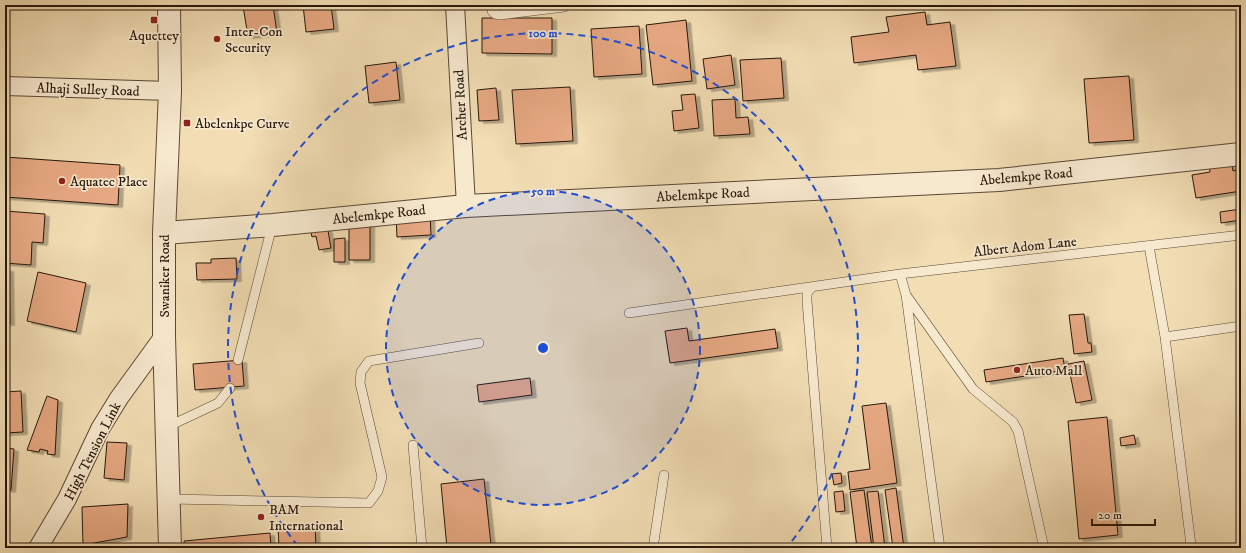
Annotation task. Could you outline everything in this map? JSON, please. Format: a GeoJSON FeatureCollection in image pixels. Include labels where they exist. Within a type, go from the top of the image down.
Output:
{"type":"FeatureCollection","features":[{"type":"Feature","properties":{"kind":"street","name":"Swaniker Road"},"geometry":{"type":"LineString","coordinates":[[169,5],[170,91],[164,233],[164,336],[170,548]]}},
{"type":"Feature","properties":{"kind":"street","name":"Archer Road"},"geometry":{"type":"LineString","coordinates":[[455,5],[466,206]]}},
{"type":"Feature","properties":{"kind":"street","name":"Alhaji Sulley Road"},"geometry":{"type":"LineString","coordinates":[[5,86],[170,91]]}},
{"type":"Feature","properties":{"kind":"street","name":"Abelemkpe Road"},"geometry":{"type":"LineString","coordinates":[[164,233],[273,225],[466,206],[998,180],[1241,154]]}},
{"type":"Feature","properties":{"kind":"street","name":"High Tension Link"},"geometry":{"type":"LineString","coordinates":[[38,548],[67,499],[100,429],[118,398],[164,336]]}},
{"type":"Feature","properties":{"kind":"lane"},"geometry":{"type":"LineString","coordinates":[[491,5],[492,11],[495,14],[523,9],[564,8],[567,5]]}},
{"type":"Feature","properties":{"kind":"lane"},"geometry":{"type":"LineString","coordinates":[[238,360],[273,225]]}},
{"type":"Feature","properties":{"kind":"lane","name":"Albert Adom Lane"},"geometry":{"type":"LineString","coordinates":[[629,313],[900,274],[1241,235]]}},
{"type":"Feature","properties":{"kind":"lane"},"geometry":{"type":"LineString","coordinates":[[1149,246],[1165,337],[1191,545],[1193,548]]}},
{"type":"Feature","properties":{"kind":"lane"},"geometry":{"type":"LineString","coordinates":[[900,274],[906,295],[940,548]]}},
{"type":"Feature","properties":{"kind":"lane"},"geometry":{"type":"LineString","coordinates":[[812,287],[807,293],[807,301],[827,548]]}},
{"type":"Feature","properties":{"kind":"lane"},"geometry":{"type":"LineString","coordinates":[[906,295],[973,389],[1013,422],[1018,431],[1044,548]]}},
{"type":"Feature","properties":{"kind":"lane"},"geometry":{"type":"LineString","coordinates":[[1165,337],[1241,326]]}},
{"type":"Feature","properties":{"kind":"lane"},"geometry":{"type":"LineString","coordinates":[[169,499],[369,503],[378,491],[382,477],[360,383],[361,372],[368,361],[479,343]]}},
{"type":"Feature","properties":{"kind":"lane"},"geometry":{"type":"LineString","coordinates":[[167,427],[218,404],[230,388]]}},
{"type":"Feature","properties":{"kind":"lane"},"geometry":{"type":"LineString","coordinates":[[413,445],[422,548]]}},
{"type":"Feature","properties":{"kind":"lane"},"geometry":{"type":"LineString","coordinates":[[652,548],[664,475]]}},
{"type":"Feature","properties":{"kind":"building"},"geometry":{"type":"Polygon","coordinates":[[[273,5],[277,33],[248,36],[243,6],[273,5]]]}},
{"type":"Feature","properties":{"kind":"building"},"geometry":{"type":"Polygon","coordinates":[[[303,5],[331,5],[334,29],[306,32],[303,5]]]}},
{"type":"Feature","properties":{"kind":"building"},"geometry":{"type":"Polygon","coordinates":[[[628,5],[675,5],[675,6],[628,7],[628,5]]]}},
{"type":"Feature","properties":{"kind":"building"},"geometry":{"type":"Polygon","coordinates":[[[925,12],[927,25],[950,22],[956,66],[918,70],[916,55],[854,63],[851,37],[889,32],[886,17],[925,12]]]}},
{"type":"Feature","properties":{"kind":"building"},"geometry":{"type":"Polygon","coordinates":[[[482,18],[552,18],[552,54],[482,53],[482,18]]]}},
{"type":"Feature","properties":{"kind":"building"},"geometry":{"type":"Polygon","coordinates":[[[686,20],[692,81],[653,85],[646,25],[686,20]]]}},
{"type":"Feature","properties":{"kind":"building"},"geometry":{"type":"Polygon","coordinates":[[[639,26],[642,74],[594,77],[591,29],[639,26]]]}},
{"type":"Feature","properties":{"kind":"building"},"geometry":{"type":"Polygon","coordinates":[[[731,55],[735,85],[707,89],[703,59],[731,55]]]}},
{"type":"Feature","properties":{"kind":"building"},"geometry":{"type":"Polygon","coordinates":[[[781,58],[784,98],[743,101],[740,60],[781,58]]]}},
{"type":"Feature","properties":{"kind":"building"},"geometry":{"type":"Polygon","coordinates":[[[396,62],[400,100],[369,103],[365,66],[396,62]]]}},
{"type":"Feature","properties":{"kind":"building"},"geometry":{"type":"Polygon","coordinates":[[[1129,76],[1134,140],[1089,143],[1084,79],[1129,76]]]}},
{"type":"Feature","properties":{"kind":"building"},"geometry":{"type":"Polygon","coordinates":[[[570,87],[573,141],[516,144],[512,90],[570,87]]]}},
{"type":"Feature","properties":{"kind":"building"},"geometry":{"type":"Polygon","coordinates":[[[496,88],[499,120],[479,121],[477,90],[496,88]]]}},
{"type":"Feature","properties":{"kind":"building"},"geometry":{"type":"Polygon","coordinates":[[[695,94],[699,128],[674,131],[672,111],[683,110],[681,95],[695,94]]]}},
{"type":"Feature","properties":{"kind":"building"},"geometry":{"type":"Polygon","coordinates":[[[735,99],[736,118],[748,117],[750,134],[714,136],[712,100],[735,99]]]}},
{"type":"Feature","properties":{"kind":"building","name":"Aquatec Place"},"geometry":{"type":"Polygon","coordinates":[[[5,157],[120,165],[118,205],[5,197],[5,157]]]}},
{"type":"Feature","properties":{"kind":"building"},"geometry":{"type":"Polygon","coordinates":[[[1231,160],[1233,171],[1241,169],[1241,191],[1196,198],[1192,175],[1210,172],[1209,164],[1231,160]]]}},
{"type":"Feature","properties":{"kind":"building"},"geometry":{"type":"Polygon","coordinates":[[[1241,209],[1241,220],[1221,223],[1220,212],[1241,209]]]}},
{"type":"Feature","properties":{"kind":"building"},"geometry":{"type":"Polygon","coordinates":[[[5,211],[45,214],[43,243],[32,242],[31,265],[5,263],[5,211]]]}},
{"type":"Feature","properties":{"kind":"building"},"geometry":{"type":"Polygon","coordinates":[[[430,213],[431,235],[397,237],[396,215],[430,213]]]}},
{"type":"Feature","properties":{"kind":"building"},"geometry":{"type":"Polygon","coordinates":[[[349,222],[370,222],[370,260],[349,260],[349,222]]]}},
{"type":"Feature","properties":{"kind":"building"},"geometry":{"type":"Polygon","coordinates":[[[327,225],[331,248],[319,250],[316,236],[312,237],[310,228],[327,225]]]}},
{"type":"Feature","properties":{"kind":"building"},"geometry":{"type":"Polygon","coordinates":[[[345,238],[345,262],[334,262],[334,239],[345,238]]]}},
{"type":"Feature","properties":{"kind":"building"},"geometry":{"type":"Polygon","coordinates":[[[236,258],[237,279],[197,280],[196,263],[211,263],[211,259],[236,258]]]}},
{"type":"Feature","properties":{"kind":"building"},"geometry":{"type":"Polygon","coordinates":[[[5,269],[9,269],[10,323],[5,323],[5,269]]]}},
{"type":"Feature","properties":{"kind":"building"},"geometry":{"type":"Polygon","coordinates":[[[38,272],[86,283],[76,332],[27,321],[38,272]]]}},
{"type":"Feature","properties":{"kind":"building"},"geometry":{"type":"Polygon","coordinates":[[[1084,314],[1088,343],[1091,343],[1092,352],[1074,354],[1069,315],[1084,314]]]}},
{"type":"Feature","properties":{"kind":"building"},"geometry":{"type":"Polygon","coordinates":[[[687,328],[689,341],[775,329],[778,348],[670,363],[665,331],[687,328]]]}},
{"type":"Feature","properties":{"kind":"building"},"geometry":{"type":"Polygon","coordinates":[[[1063,358],[1065,370],[986,382],[984,370],[1063,358]]]}},
{"type":"Feature","properties":{"kind":"building"},"geometry":{"type":"Polygon","coordinates":[[[242,360],[244,386],[195,390],[193,364],[242,360]]]}},
{"type":"Feature","properties":{"kind":"building"},"geometry":{"type":"Polygon","coordinates":[[[1084,361],[1092,400],[1076,403],[1068,364],[1084,361]]]}},
{"type":"Feature","properties":{"kind":"building"},"geometry":{"type":"Polygon","coordinates":[[[530,378],[532,395],[479,402],[477,385],[530,378]]]}},
{"type":"Feature","properties":{"kind":"building"},"geometry":{"type":"Polygon","coordinates":[[[21,391],[23,432],[5,433],[5,392],[21,391]]]}},
{"type":"Feature","properties":{"kind":"building"},"geometry":{"type":"Polygon","coordinates":[[[47,396],[58,400],[55,455],[47,454],[48,451],[40,449],[39,452],[27,450],[47,396]]]}},
{"type":"Feature","properties":{"kind":"building"},"geometry":{"type":"Polygon","coordinates":[[[886,403],[897,483],[850,490],[848,472],[870,469],[862,406],[886,403]]]}},
{"type":"Feature","properties":{"kind":"building"},"geometry":{"type":"Polygon","coordinates":[[[1107,417],[1118,535],[1079,539],[1068,421],[1107,417]]]}},
{"type":"Feature","properties":{"kind":"building"},"geometry":{"type":"Polygon","coordinates":[[[1134,435],[1136,444],[1121,446],[1120,438],[1134,435]]]}},
{"type":"Feature","properties":{"kind":"building"},"geometry":{"type":"Polygon","coordinates":[[[107,442],[127,443],[124,480],[104,478],[107,442]]]}},
{"type":"Feature","properties":{"kind":"building"},"geometry":{"type":"Polygon","coordinates":[[[5,448],[14,449],[11,490],[5,489],[5,448]]]}},
{"type":"Feature","properties":{"kind":"building"},"geometry":{"type":"Polygon","coordinates":[[[841,473],[842,483],[834,485],[832,474],[841,473]]]}},
{"type":"Feature","properties":{"kind":"building"},"geometry":{"type":"Polygon","coordinates":[[[484,479],[491,545],[466,548],[447,548],[441,484],[484,479]]]}},
{"type":"Feature","properties":{"kind":"building"},"geometry":{"type":"Polygon","coordinates":[[[896,488],[904,548],[893,548],[885,490],[896,488]]]}},
{"type":"Feature","properties":{"kind":"building"},"geometry":{"type":"Polygon","coordinates":[[[864,490],[872,548],[857,548],[850,492],[864,490]]]}},
{"type":"Feature","properties":{"kind":"building"},"geometry":{"type":"Polygon","coordinates":[[[843,491],[845,511],[836,512],[834,492],[843,491]]]}},
{"type":"Feature","properties":{"kind":"building"},"geometry":{"type":"Polygon","coordinates":[[[878,491],[885,548],[874,548],[867,492],[878,491]]]}},
{"type":"Feature","properties":{"kind":"building"},"geometry":{"type":"Polygon","coordinates":[[[128,504],[127,537],[83,545],[82,507],[128,504]]]}},
{"type":"Feature","properties":{"kind":"building"},"geometry":{"type":"Polygon","coordinates":[[[315,524],[316,548],[279,548],[278,525],[315,524]]]}},
{"type":"Feature","properties":{"kind":"building"},"geometry":{"type":"Polygon","coordinates":[[[270,533],[271,548],[185,548],[184,541],[270,533]]]}},
{"type":"Feature","properties":{"kind":"building"},"geometry":{"type":"Polygon","coordinates":[[[760,545],[779,545],[779,548],[760,548],[760,545]]]}},
{"type":"Feature","properties":{"kind":"place","name":"Aquettey"},"geometry":{"type":"Point","coordinates":[154,20]}},
{"type":"Feature","properties":{"kind":"place","name":"Inter-Con Security"},"geometry":{"type":"Point","coordinates":[217,39]}},
{"type":"Feature","properties":{"kind":"place","name":"Abelenkpe Curve"},"geometry":{"type":"Point","coordinates":[187,123]}},
{"type":"Feature","properties":{"kind":"place","name":"Aquatec Place"},"geometry":{"type":"Point","coordinates":[62,181]}},
{"type":"Feature","properties":{"kind":"place","name":"Auto Mall"},"geometry":{"type":"Point","coordinates":[1017,370]}},
{"type":"Feature","properties":{"kind":"place","name":"BAM International"},"geometry":{"type":"Point","coordinates":[261,517]}}]}
